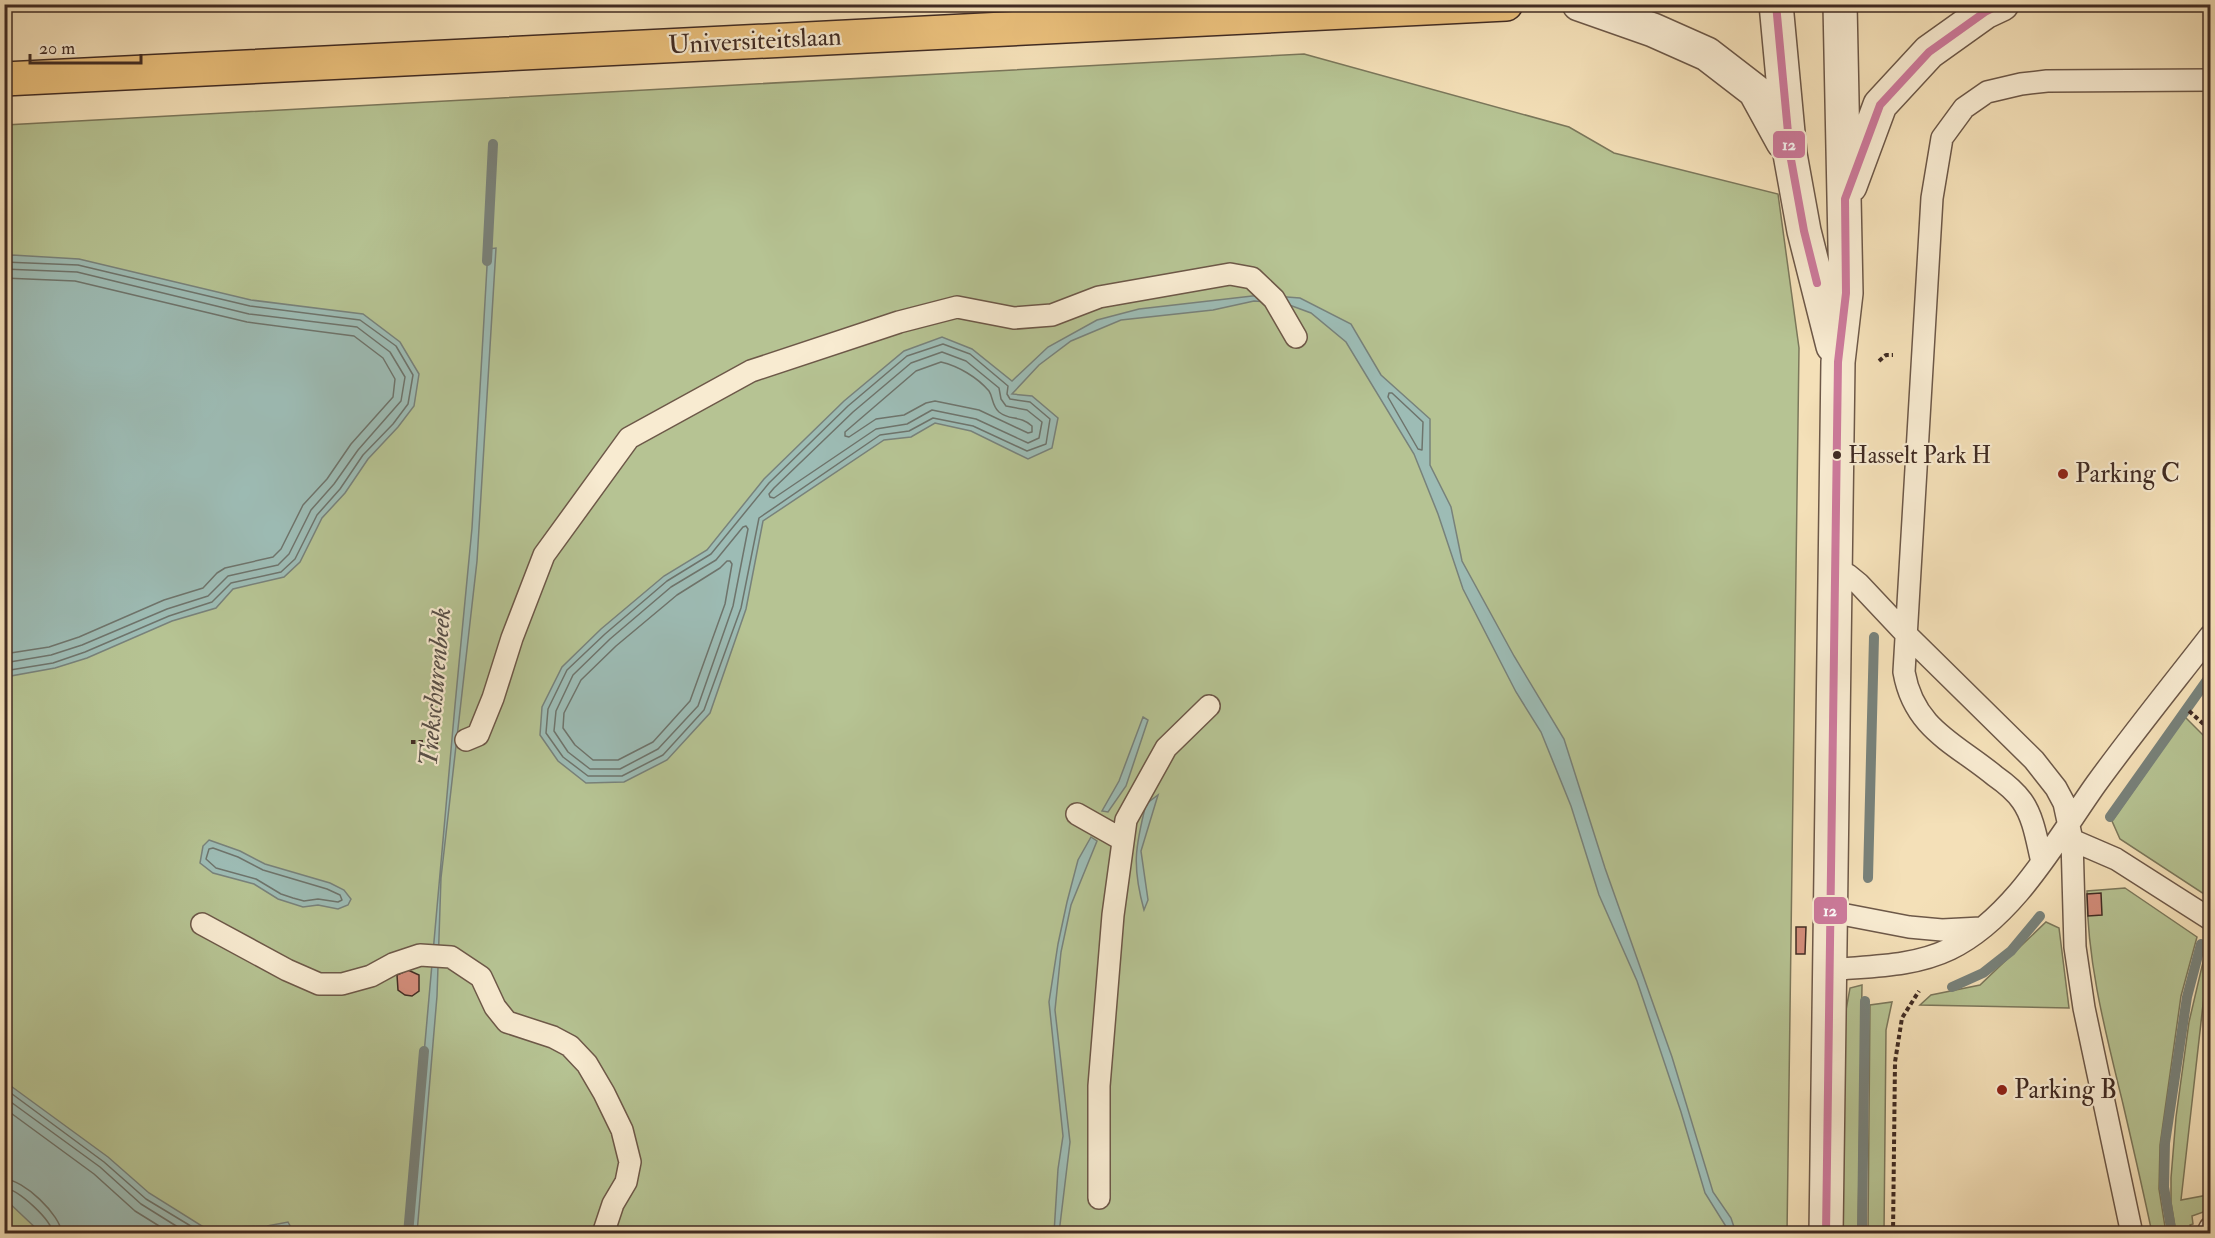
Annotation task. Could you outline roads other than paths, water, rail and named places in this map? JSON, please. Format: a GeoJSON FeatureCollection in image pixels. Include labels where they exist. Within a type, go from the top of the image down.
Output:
{"type":"FeatureCollection","features":[{"type":"Feature","properties":{"kind":"highway","name":"Universiteitslaan"},"geometry":{"type":"LineString","coordinates":[[4,79],[1506,4]]}},
{"type":"Feature","properties":{"kind":"street"},"geometry":{"type":"LineString","coordinates":[[1579,4],[1653,30],[1707,54],[1755,91],[1790,154]]}},
{"type":"Feature","properties":{"kind":"street"},"geometry":{"type":"LineString","coordinates":[[1776,4],[1790,154],[1804,231],[1838,362]]}},
{"type":"Feature","properties":{"kind":"street"},"geometry":{"type":"LineString","coordinates":[[1826,1233],[1838,362],[1846,293],[1840,4]]}},
{"type":"Feature","properties":{"kind":"street"},"geometry":{"type":"LineString","coordinates":[[1845,199],[1880,105],[1929,52],[1984,12],[2002,4]]}},
{"type":"Feature","properties":{"kind":"lane"},"geometry":{"type":"LineString","coordinates":[[2042,862],[2027,812],[2018,795],[1983,766],[1931,729],[1913,703],[1907,690],[1904,672],[1932,198],[1942,138],[1964,108],[1987,92],[2021,84],[2047,81],[2211,80]]}},
{"type":"Feature","properties":{"kind":"lane"},"geometry":{"type":"LineString","coordinates":[[466,740],[478,735],[482,726],[544,555],[629,438],[751,371],[899,322],[957,308],[1014,318],[1052,315],[1099,297],[1230,274],[1252,278],[1274,299],[1296,338]]}},
{"type":"Feature","properties":{"kind":"lane"},"geometry":{"type":"LineString","coordinates":[[1836,570],[1848,575],[1859,584],[1907,635],[2034,760],[2060,795],[2071,832],[2075,947],[2084,1008],[2132,1233]]}},
{"type":"Feature","properties":{"kind":"lane"},"geometry":{"type":"LineString","coordinates":[[1830,970],[1912,962],[1950,949],[1981,928],[2013,899],[2042,862],[2071,832],[2095,786],[2211,636]]}},
{"type":"Feature","properties":{"kind":"lane"},"geometry":{"type":"LineString","coordinates":[[1099,1198],[1099,1086],[1113,915],[1126,820],[1166,748],[1209,706]]}},
{"type":"Feature","properties":{"kind":"lane"},"geometry":{"type":"LineString","coordinates":[[1077,814],[1123,840]]}},
{"type":"Feature","properties":{"kind":"lane"},"geometry":{"type":"LineString","coordinates":[[2071,832],[2211,919]]}},
{"type":"Feature","properties":{"kind":"lane"},"geometry":{"type":"LineString","coordinates":[[1831,912],[1909,927],[1942,930],[1981,928]]}},
{"type":"Feature","properties":{"kind":"lane"},"geometry":{"type":"LineString","coordinates":[[202,924],[287,970],[319,984],[342,984],[371,976],[393,964],[420,955],[451,957],[481,977],[495,1006],[507,1022],[553,1037],[570,1046],[587,1064],[604,1092],[622,1130],[630,1162],[626,1182],[613,1204],[603,1233]]}},
{"type":"Feature","properties":{"kind":"lane"},"geometry":{"type":"LineString","coordinates":[[2207,1233],[2211,1228]]}},
{"type":"Feature","properties":{"kind":"water"},"geometry":{"type":"Polygon","coordinates":[[[496,248],[477,561],[441,878],[437,996],[417,1233],[408,1234],[472,528],[488,249],[496,248]]]}},
{"type":"Feature","properties":{"kind":"water"},"geometry":{"type":"Polygon","coordinates":[[[4,256],[79,259],[251,300],[363,314],[400,342],[419,374],[414,406],[368,459],[345,493],[322,518],[300,562],[284,577],[233,589],[216,608],[172,621],[87,658],[55,668],[5,677],[4,256]]]}},
{"type":"Feature","properties":{"kind":"water"},"geometry":{"type":"Polygon","coordinates":[[[1261,295],[1300,298],[1351,324],[1381,375],[1430,419],[1430,465],[1451,507],[1462,561],[1514,656],[1564,739],[1605,868],[1672,1057],[1713,1192],[1731,1218],[1736,1233],[1730,1233],[1705,1193],[1681,1112],[1637,981],[1599,895],[1571,806],[1541,732],[1516,692],[1463,589],[1438,514],[1414,454],[1346,342],[1311,313],[1284,303],[1254,301],[1213,310],[1121,320],[1071,341],[1039,365],[1012,394],[1032,396],[1058,418],[1052,448],[1028,459],[971,431],[935,423],[911,437],[884,440],[763,521],[746,609],[710,713],[667,760],[624,782],[586,783],[558,761],[540,735],[542,707],[562,667],[601,629],[664,576],[707,550],[764,479],[844,401],[904,351],[942,337],[972,349],[1012,381],[1048,347],[1097,320],[1139,309],[1261,295]]]}},
{"type":"Feature","properties":{"kind":"water"},"geometry":{"type":"Polygon","coordinates":[[[1143,717],[1148,720],[1126,786],[1108,812],[1102,811],[1119,781],[1143,717]]]}},
{"type":"Feature","properties":{"kind":"water"},"geometry":{"type":"Polygon","coordinates":[[[1158,795],[1141,851],[1148,900],[1144,910],[1136,869],[1137,845],[1146,804],[1158,795]]]}},
{"type":"Feature","properties":{"kind":"water"},"geometry":{"type":"Polygon","coordinates":[[[1091,837],[1097,841],[1071,905],[1061,952],[1055,1010],[1070,1142],[1059,1233],[1054,1233],[1058,1169],[1063,1136],[1049,1002],[1067,902],[1078,860],[1091,837]]]}},
{"type":"Feature","properties":{"kind":"water"},"geometry":{"type":"Polygon","coordinates":[[[209,840],[240,851],[265,864],[330,883],[344,890],[351,899],[348,905],[338,909],[318,905],[303,907],[278,899],[254,884],[213,873],[200,863],[203,846],[209,840]]]}},
{"type":"Feature","properties":{"kind":"water"},"geometry":{"type":"Polygon","coordinates":[[[4,1081],[108,1157],[149,1193],[205,1228],[267,1226],[288,1222],[294,1233],[41,1233],[5,1199],[4,1081]]]}},
{"type":"Feature","properties":{"kind":"waterway","name":"Trekschurenbeek"},"geometry":{"type":"LineString","coordinates":[[487,261],[493,144]]}},
{"type":"Feature","properties":{"kind":"waterway"},"geometry":{"type":"LineString","coordinates":[[1868,878],[1874,637]]}},
{"type":"Feature","properties":{"kind":"waterway"},"geometry":{"type":"LineString","coordinates":[[2110,817],[2210,676]]}},
{"type":"Feature","properties":{"kind":"waterway"},"geometry":{"type":"LineString","coordinates":[[1952,987],[1983,973],[2011,951],[2040,916]]}},
{"type":"Feature","properties":{"kind":"waterway"},"geometry":{"type":"LineString","coordinates":[[2172,1234],[2164,1187],[2165,1143],[2187,997],[2201,944]]}},
{"type":"Feature","properties":{"kind":"waterway"},"geometry":{"type":"LineString","coordinates":[[1862,1234],[1865,1001]]}},
{"type":"Feature","properties":{"kind":"waterway","name":"Trekschurenbeek"},"geometry":{"type":"LineString","coordinates":[[408,1234],[424,1051]]}},
{"type":"Feature","properties":{"kind":"place","name":"Hasselt Park H"},"geometry":{"type":"Point","coordinates":[1837,455]}},
{"type":"Feature","properties":{"kind":"place","name":"Parking C"},"geometry":{"type":"Point","coordinates":[2063,474]}},
{"type":"Feature","properties":{"kind":"place","name":"Parking B"},"geometry":{"type":"Point","coordinates":[2002,1090]}}]}
